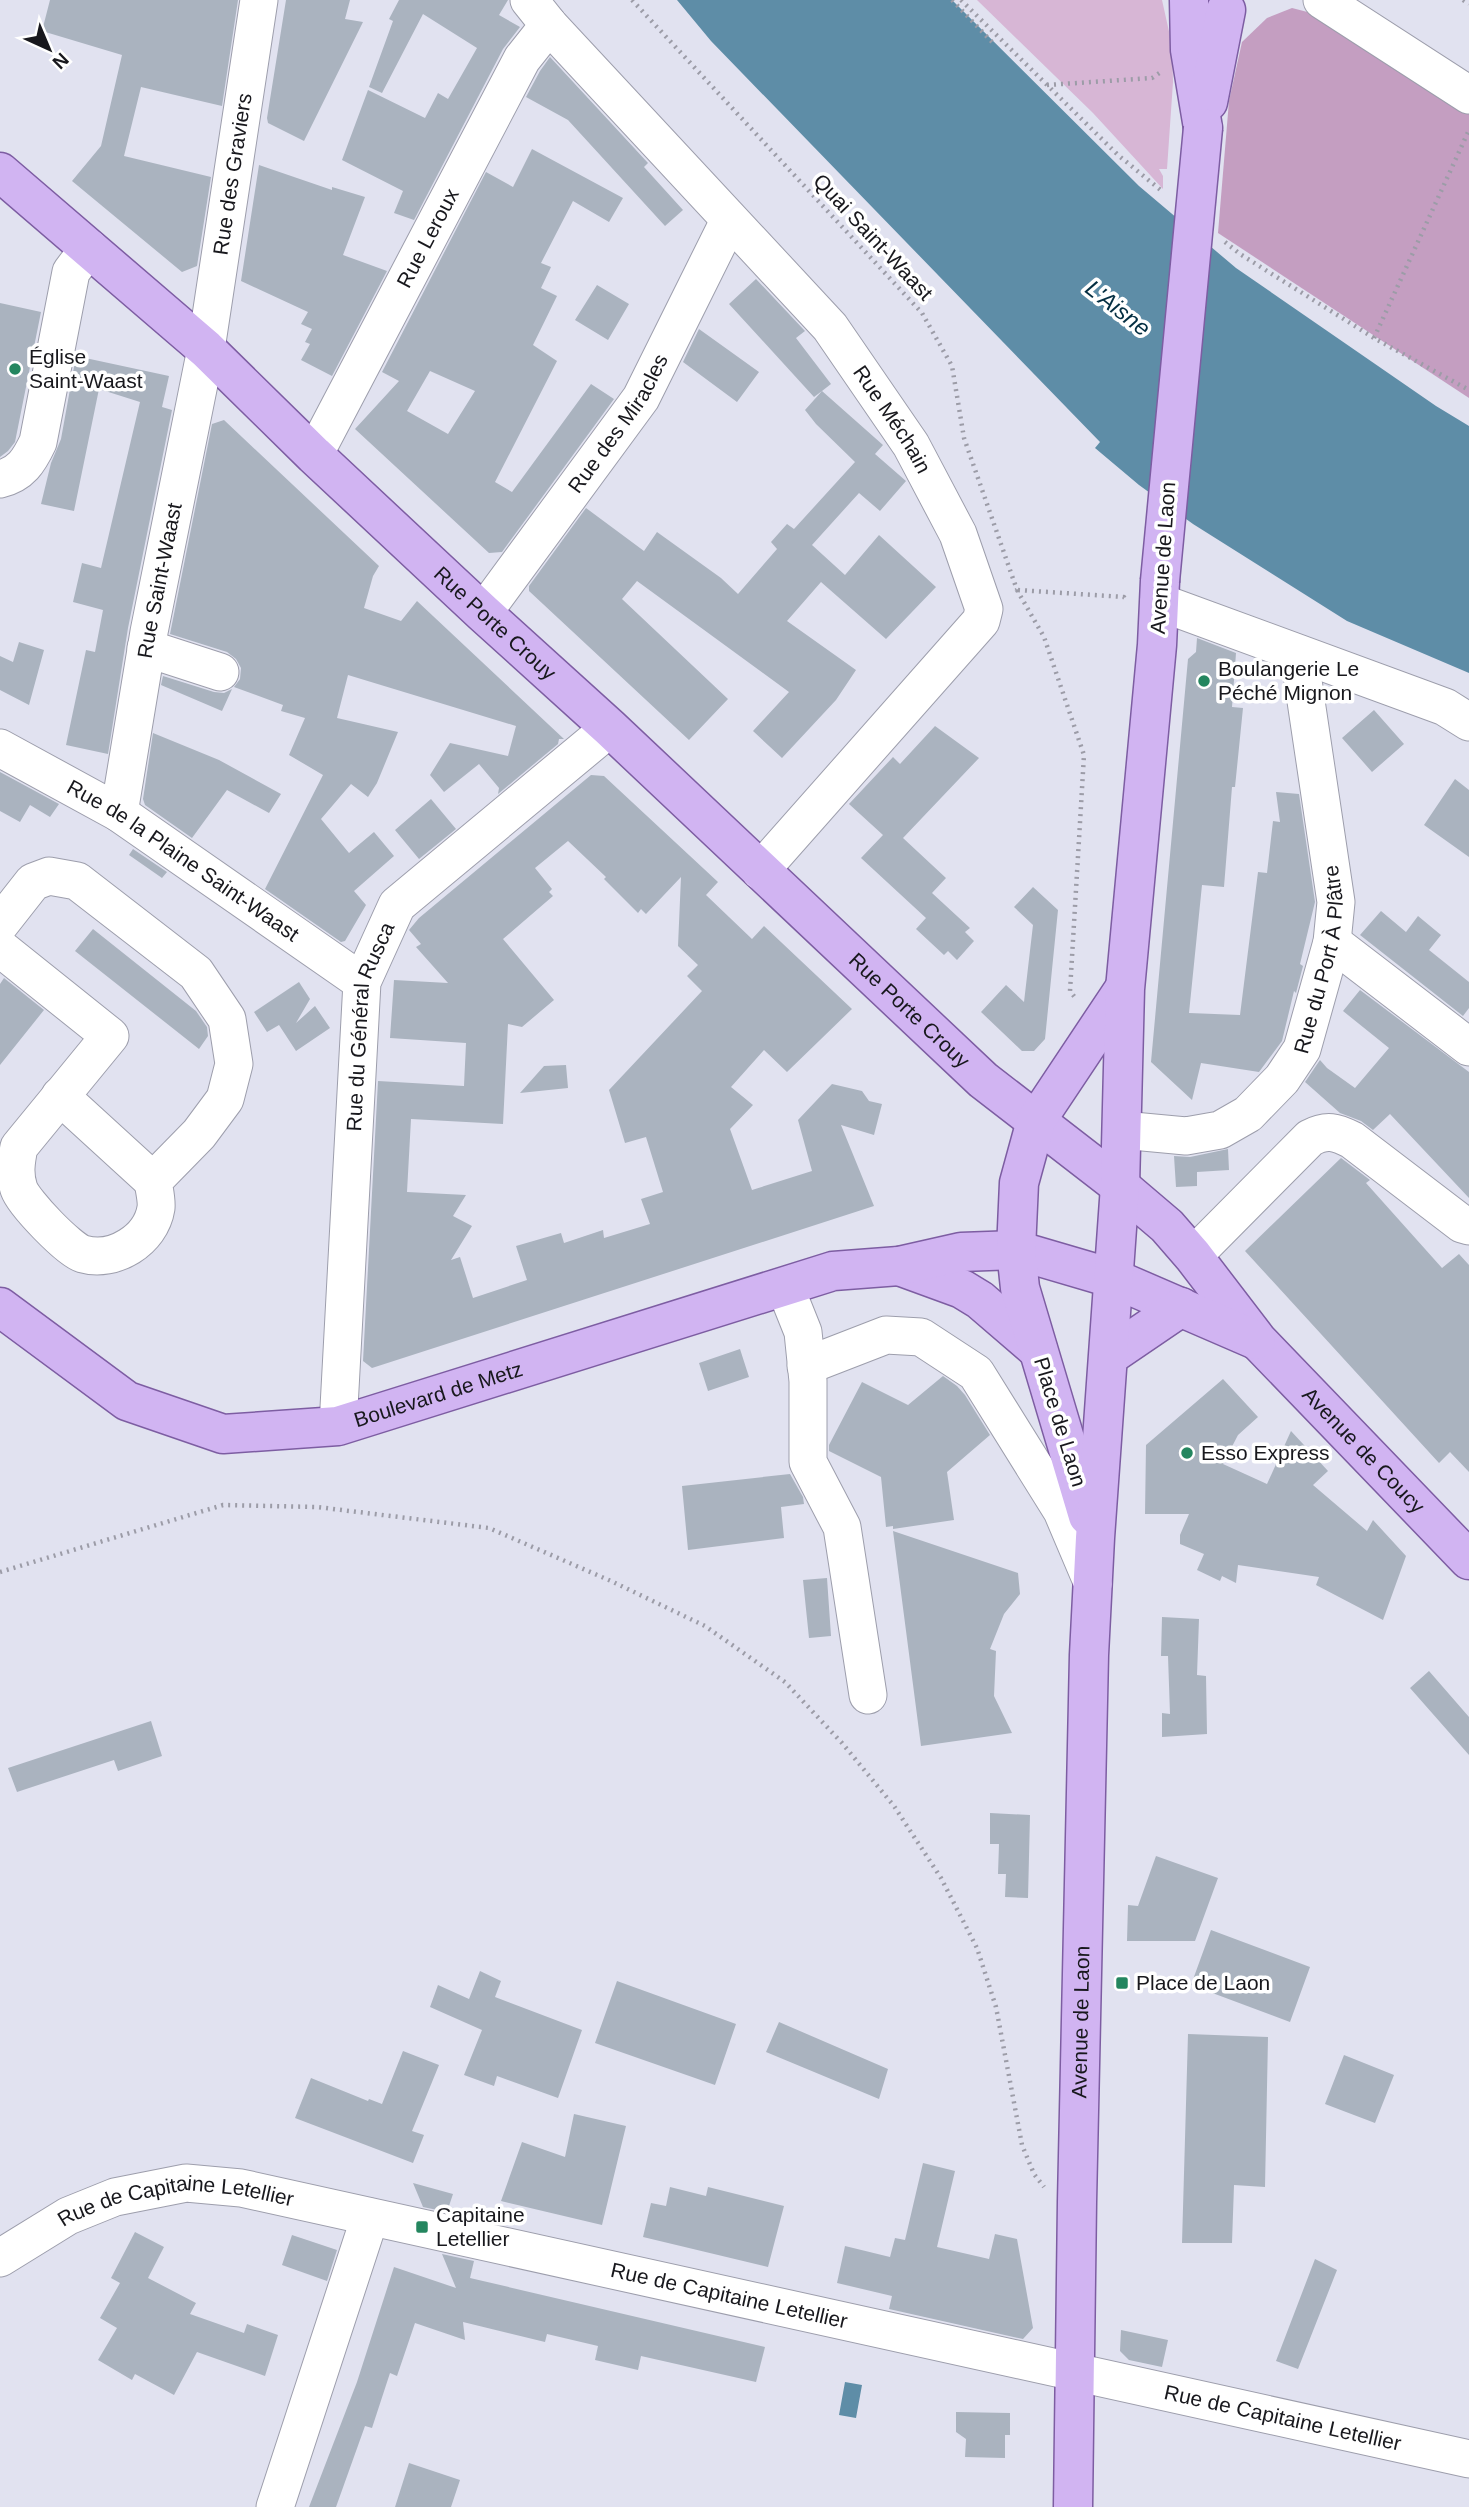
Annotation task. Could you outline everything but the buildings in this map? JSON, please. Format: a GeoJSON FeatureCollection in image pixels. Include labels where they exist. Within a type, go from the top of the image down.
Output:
{"type":"FeatureCollection","features":[{"type":"Feature","properties":{"kind":"main road","name":"Avenue de Laon"},"geometry":{"type":"LineString","coordinates":[[1203,128],[1190,50],[1214,3]]}},
{"type":"Feature","properties":{"kind":"main road","name":"Avenue de Laon"},"geometry":{"type":"LineString","coordinates":[[1125,989],[1157,645],[1148,596],[1203,128],[1214,3]]}},
{"type":"Feature","properties":{"kind":"main road","name":"Rue Porte Crouy"},"geometry":{"type":"LineString","coordinates":[[0,172],[206,349],[314,455],[610,728],[984,1080],[1036,1121]]}},
{"type":"Feature","properties":{"kind":"main road","name":"Place de Laon"},"geometry":{"type":"LineString","coordinates":[[1095,1538],[1020,1288],[1016,1250],[1019,1183],[1036,1121],[1125,989]]}},
{"type":"Feature","properties":{"kind":"main road","name":"Place de Laon"},"geometry":{"type":"LineString","coordinates":[[1095,1538],[1121,1186],[1125,989]]}},
{"type":"Feature","properties":{"kind":"main road"},"geometry":{"type":"LineString","coordinates":[[1036,1121],[1121,1186],[1167,1226],[1258,1341]]}},
{"type":"Feature","properties":{"kind":"main road"},"geometry":{"type":"LineString","coordinates":[[899,1266],[961,1252],[1016,1250],[1115,1279],[1258,1341]]}},
{"type":"Feature","properties":{"kind":"main road","name":"Boulevard de Metz"},"geometry":{"type":"LineString","coordinates":[[0,1307],[127,1401],[223,1434],[338,1426],[833,1271],[899,1266]]}},
{"type":"Feature","properties":{"kind":"main road"},"geometry":{"type":"LineString","coordinates":[[899,1266],[962,1289],[980,1300],[1038,1350]]}},
{"type":"Feature","properties":{"kind":"main road"},"geometry":{"type":"LineString","coordinates":[[1109,1356],[1181,1307]]}},
{"type":"Feature","properties":{"kind":"main road","name":"Avenue de Coucy"},"geometry":{"type":"LineString","coordinates":[[1258,1341],[1469,1560]]}},
{"type":"Feature","properties":{"kind":"main road","name":"Avenue de Laon"},"geometry":{"type":"LineString","coordinates":[[1073,2507],[1077,2202],[1095,1538]]}},
{"type":"Feature","properties":{"kind":"street","name":"Rue des Graviers"},"geometry":{"type":"LineString","coordinates":[[206,349],[260,0]]}},
{"type":"Feature","properties":{"kind":"street"},"geometry":{"type":"LineString","coordinates":[[1322,0],[1469,95]]}},
{"type":"Feature","properties":{"kind":"street","name":"Rue Méchain"},"geometry":{"type":"LineString","coordinates":[[539,13],[830,327],[911,445],[958,534],[984,609]]}},
{"type":"Feature","properties":{"kind":"street","name":"Rue Leroux"},"geometry":{"type":"LineString","coordinates":[[314,455],[522,59],[539,13]]}},
{"type":"Feature","properties":{"kind":"street","name":"Rue des Miracles"},"geometry":{"type":"LineString","coordinates":[[483,613],[641,398],[729,221]]}},
{"type":"Feature","properties":{"kind":"street"},"geometry":{"type":"LineString","coordinates":[[0,479],[14,475],[28,461],[38,442],[71,272],[89,248]]}},
{"type":"Feature","properties":{"kind":"street","name":"Rue Saint-Waast"},"geometry":{"type":"LineString","coordinates":[[119,813],[146,648],[206,349]]}},
{"type":"Feature","properties":{"kind":"street"},"geometry":{"type":"LineString","coordinates":[[1148,596],[1445,707],[1469,722]]}},
{"type":"Feature","properties":{"kind":"street"},"geometry":{"type":"LineString","coordinates":[[760,871],[981,621],[984,609]]}},
{"type":"Feature","properties":{"kind":"street"},"geometry":{"type":"LineString","coordinates":[[146,648],[220,672]]}},
{"type":"Feature","properties":{"kind":"street","name":"Rue du Port À Plâtre"},"geometry":{"type":"LineString","coordinates":[[1122,1130],[1186,1136],[1220,1130],[1248,1114],[1282,1079],[1302,1049],[1332,942],[1336,902],[1299,654]]}},
{"type":"Feature","properties":{"kind":"street","name":"Rue du Général Rusca"},"geometry":{"type":"LineString","coordinates":[[338,1426],[362,982],[397,905],[610,728]]}},
{"type":"Feature","properties":{"kind":"street","name":"Rue de la Plaine Saint-Waast"},"geometry":{"type":"LineString","coordinates":[[0,748],[119,813],[362,982]]}},
{"type":"Feature","properties":{"kind":"street"},"geometry":{"type":"LineString","coordinates":[[0,924],[33,882],[49,876],[76,881],[197,972],[227,1019],[234,1064],[225,1099],[199,1134],[153,1181]]}},
{"type":"Feature","properties":{"kind":"street"},"geometry":{"type":"LineString","coordinates":[[1332,942],[1469,1047]]}},
{"type":"Feature","properties":{"kind":"street"},"geometry":{"type":"LineString","coordinates":[[0,948],[110,1035],[60,1096],[19,1147],[15,1167],[20,1191],[46,1224],[80,1254],[102,1256],[122,1252],[147,1231],[156,1207],[153,1181],[60,1096]]}},
{"type":"Feature","properties":{"kind":"street"},"geometry":{"type":"LineString","coordinates":[[1193,1256],[1310,1138],[1323,1131],[1336,1132],[1352,1140],[1462,1224],[1469,1226]]}},
{"type":"Feature","properties":{"kind":"street"},"geometry":{"type":"LineString","coordinates":[[785,1287],[803,1332],[808,1462],[842,1527],[868,1695]]}},
{"type":"Feature","properties":{"kind":"street"},"geometry":{"type":"LineString","coordinates":[[806,1366],[886,1335],[921,1337],[976,1373],[1062,1511],[1093,1584]]}},
{"type":"Feature","properties":{"kind":"street","name":"Rue de Capitaine Letellier"},"geometry":{"type":"LineString","coordinates":[[0,2258],[68,2216],[115,2197],[186,2183],[241,2188],[1469,2459]]}},
{"type":"Feature","properties":{"kind":"street"},"geometry":{"type":"LineString","coordinates":[[275,2507],[370,2217]]}},
{"type":"Feature","properties":{"kind":"path","name":"Quai Saint-Waast"},"geometry":{"type":"LineString","coordinates":[[632,0],[922,313],[952,366],[964,438],[1017,590],[1044,637],[1084,755],[1070,991],[1100,1027]]}},
{"type":"Feature","properties":{"kind":"path"},"geometry":{"type":"LineString","coordinates":[[952,0],[992,42]]}},
{"type":"Feature","properties":{"kind":"path"},"geometry":{"type":"LineString","coordinates":[[1463,0],[1469,4]]}},
{"type":"Feature","properties":{"kind":"path"},"geometry":{"type":"LineString","coordinates":[[1045,85],[1152,78],[1190,50]]}},
{"type":"Feature","properties":{"kind":"path"},"geometry":{"type":"LineString","coordinates":[[1374,338],[1469,130]]}},
{"type":"Feature","properties":{"kind":"path"},"geometry":{"type":"LineString","coordinates":[[984,609],[1017,590],[1148,596]]}},
{"type":"Feature","properties":{"kind":"path"},"geometry":{"type":"LineString","coordinates":[[0,1572],[223,1505],[317,1507],[489,1528],[611,1581],[705,1626],[785,1682],[842,1743],[894,1806],[941,1878],[977,1948],[996,2007],[1026,2155],[1041,2186],[1077,2202]]}},
{"type":"Feature","properties":{"kind":"shaded area"},"geometry":{"type":"Polygon","coordinates":[[[977,0],[1162,0],[1172,45],[1173,82],[1167,169],[1159,169],[1163,176],[1163,189],[1093,113],[977,0]]]}},
{"type":"Feature","properties":{"kind":"shaded area"},"geometry":{"type":"Polygon","coordinates":[[[1292,8],[1319,15],[1469,110],[1469,398],[1218,233],[1229,101],[1242,42],[1267,18],[1292,8]]]}},
{"type":"Feature","properties":{"kind":"water","name":"L'Aisne"},"geometry":{"type":"Polygon","coordinates":[[[677,0],[952,0],[1139,186],[1236,268],[1469,426],[1469,673],[1347,621],[1193,524],[1139,485],[1095,448],[1100,442],[711,41],[677,0]]]}},
{"type":"Feature","properties":{"kind":"water"},"geometry":{"type":"Polygon","coordinates":[[[845,2382],[862,2385],[856,2418],[839,2415],[845,2382]]]}},
{"type":"Feature","properties":{"kind":"place","name":"Église Saint-Waast"},"geometry":{"type":"Point","coordinates":[15,369]}},
{"type":"Feature","properties":{"kind":"place","name":"Boulangerie Le Péché Mignon"},"geometry":{"type":"Point","coordinates":[1204,681]}},
{"type":"Feature","properties":{"kind":"place","name":"Esso Express"},"geometry":{"type":"Point","coordinates":[1187,1453]}},
{"type":"Feature","properties":{"kind":"place","name":"Place de Laon"},"geometry":{"type":"Point","coordinates":[1122,1983]}},
{"type":"Feature","properties":{"kind":"place","name":"Capitaine Letellier"},"geometry":{"type":"Point","coordinates":[422,2227]}}]}
